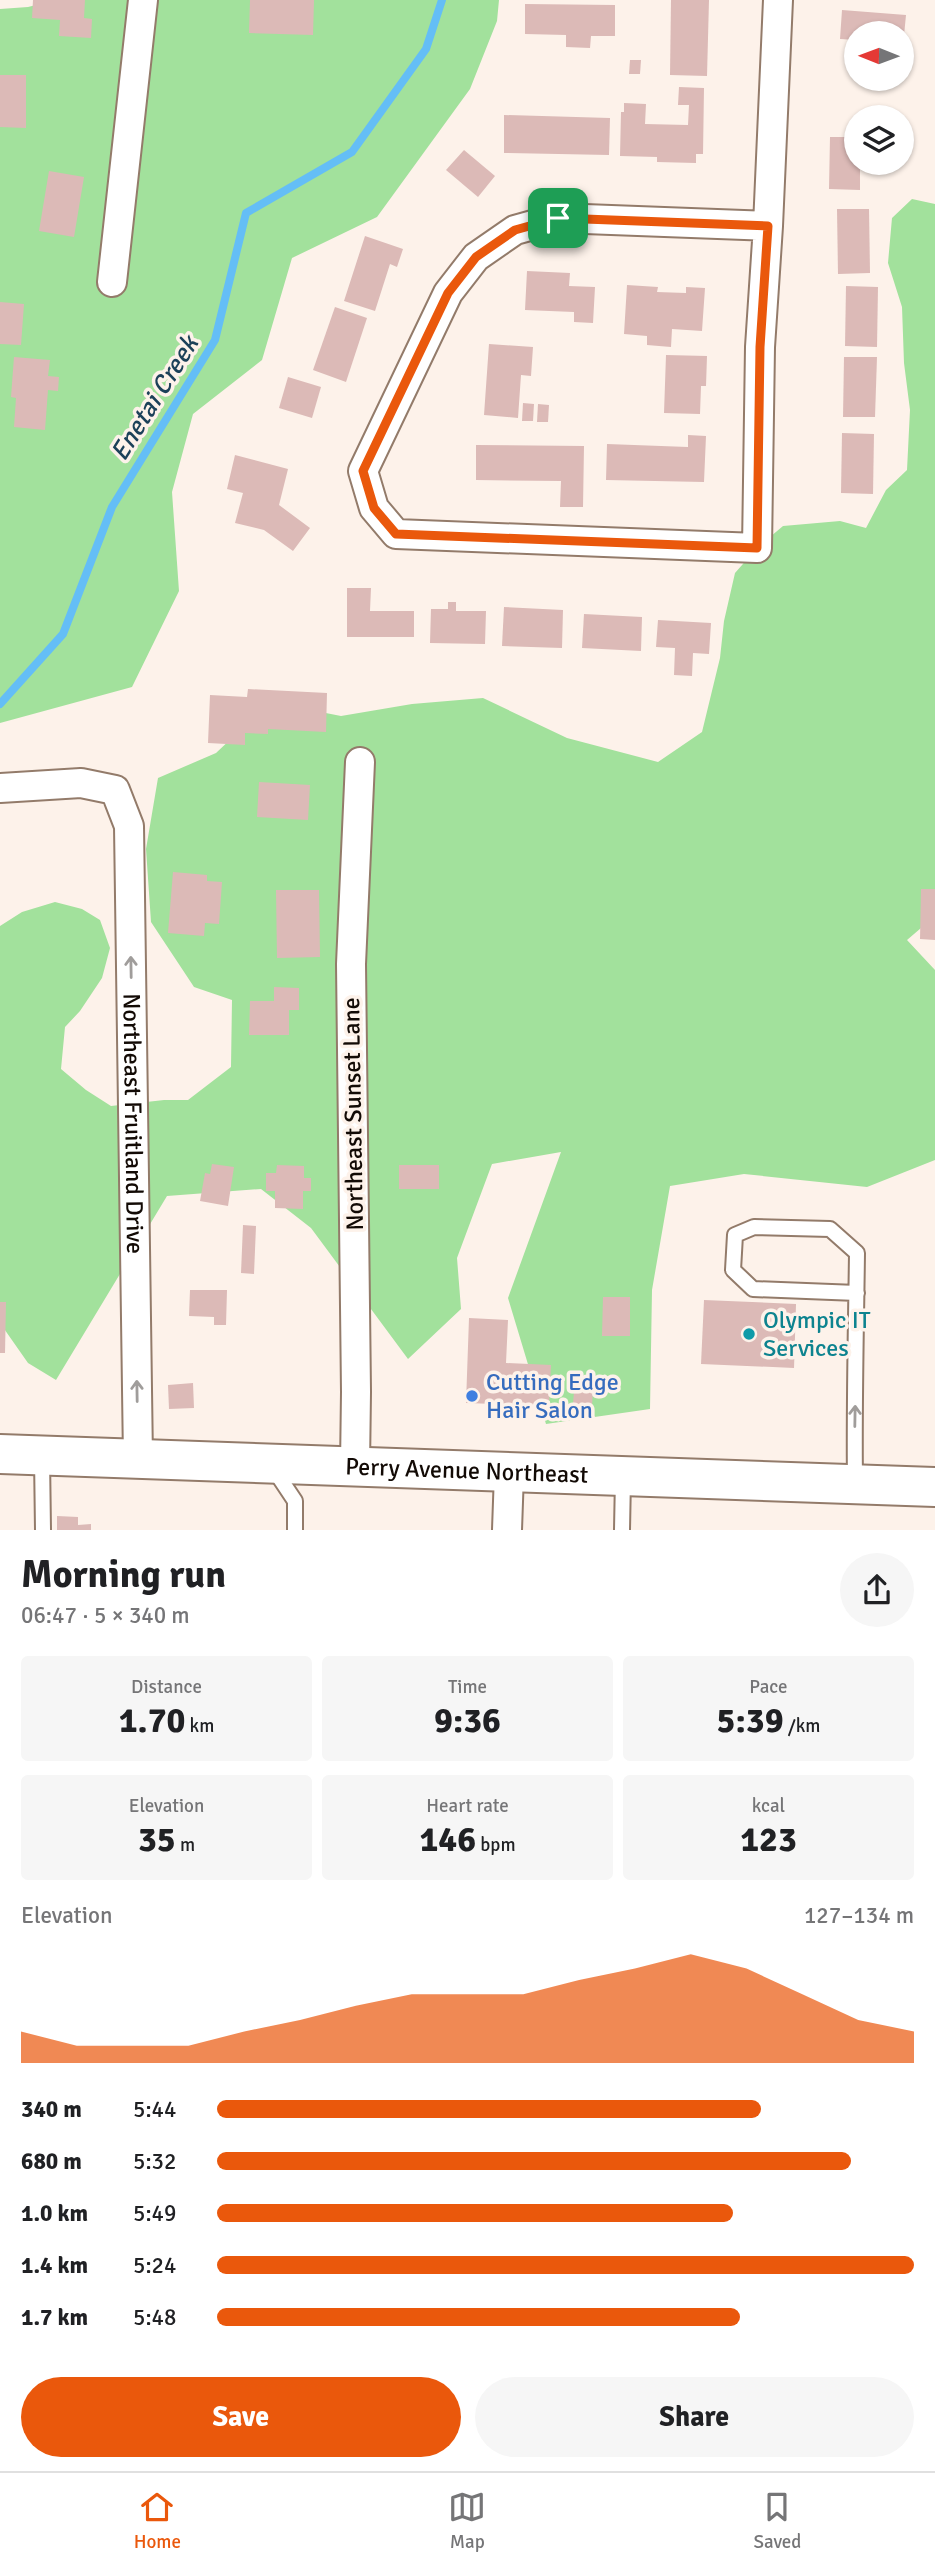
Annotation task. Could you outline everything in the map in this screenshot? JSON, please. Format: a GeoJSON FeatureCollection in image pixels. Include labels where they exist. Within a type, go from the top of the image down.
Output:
{"type":"FeatureCollection","features":[{"type":"Feature","properties":{"kind":"main road","name":"Perry Avenue Northeast"},"geometry":{"type":"LineString","coordinates":[[0,1454],[935,1487]]}},
{"type":"Feature","properties":{"kind":"street"},"geometry":{"type":"LineString","coordinates":[[112,282],[143,0]]}},
{"type":"Feature","properties":{"kind":"street"},"geometry":{"type":"LineString","coordinates":[[768,226],[558,218],[515,230],[476,257],[448,293],[363,471],[374,508],[396,534],[757,548],[760,347],[768,226],[778,0]]}},
{"type":"Feature","properties":{"kind":"street","name":"Northeast Sunset Lane"},"geometry":{"type":"LineString","coordinates":[[355,1466],[351,964],[360,762]]}},
{"type":"Feature","properties":{"kind":"street","name":"Northeast Fruitland Drive"},"geometry":{"type":"LineString","coordinates":[[0,788],[81,783],[115,790],[129,826],[138,1459]]}},
{"type":"Feature","properties":{"kind":"street"},"geometry":{"type":"LineString","coordinates":[[507,1530],[509,1473]]}},
{"type":"Feature","properties":{"kind":"lane"},"geometry":{"type":"LineString","coordinates":[[855,1484],[857,1253],[831,1229],[754,1227],[735,1236],[733,1270],[753,1289],[856,1293]]}},
{"type":"Feature","properties":{"kind":"lane"},"geometry":{"type":"LineString","coordinates":[[42,1456],[43,1530]]}},
{"type":"Feature","properties":{"kind":"lane"},"geometry":{"type":"LineString","coordinates":[[271,1464],[295,1501],[295,1530]]}},
{"type":"Feature","properties":{"kind":"lane"},"geometry":{"type":"LineString","coordinates":[[622,1530],[623,1477]]}},
{"type":"Feature","properties":{"kind":"green space"},"geometry":{"type":"Polygon","coordinates":[[[56,0],[499,0],[497,21],[470,89],[377,217],[292,258],[262,360],[193,414],[172,492],[179,591],[132,687],[0,723],[0,9],[28,7],[56,0]]]}},
{"type":"Feature","properties":{"kind":"green space"},"geometry":{"type":"Polygon","coordinates":[[[912,199],[935,204],[935,916],[907,940],[935,970],[935,1160],[867,1187],[744,1174],[670,1186],[652,1290],[650,1409],[546,1424],[508,1298],[561,1152],[492,1164],[457,1258],[461,1309],[408,1359],[311,1228],[261,1189],[167,1196],[56,1380],[28,1363],[0,1323],[0,926],[22,912],[55,902],[82,909],[100,920],[110,948],[102,978],[80,1011],[65,1027],[61,1069],[111,1106],[188,1100],[231,1067],[232,1000],[194,987],[151,922],[146,849],[158,778],[216,753],[270,702],[341,716],[412,704],[483,698],[567,738],[658,762],[702,732],[720,658],[724,621],[735,573],[757,548],[783,526],[840,521],[866,528],[886,490],[907,470],[910,410],[904,363],[902,307],[888,263],[892,218],[912,199]]]}},
{"type":"Feature","properties":{"kind":"building"},"geometry":{"type":"Polygon","coordinates":[[[33,0],[85,0],[84,18],[92,19],[91,38],[59,36],[60,20],[32,18],[33,0]]]}},
{"type":"Feature","properties":{"kind":"building"},"geometry":{"type":"Polygon","coordinates":[[[250,0],[314,0],[313,35],[249,33],[250,0]]]}},
{"type":"Feature","properties":{"kind":"building"},"geometry":{"type":"Polygon","coordinates":[[[671,0],[709,0],[707,76],[670,75],[671,0]]]}},
{"type":"Feature","properties":{"kind":"building"},"geometry":{"type":"Polygon","coordinates":[[[525,4],[615,5],[615,36],[591,36],[590,48],[566,47],[566,35],[525,34],[525,4]]]}},
{"type":"Feature","properties":{"kind":"building"},"geometry":{"type":"Polygon","coordinates":[[[842,10],[906,15],[905,21],[844,21],[844,39],[840,39],[842,10]]]}},
{"type":"Feature","properties":{"kind":"building"},"geometry":{"type":"Polygon","coordinates":[[[630,60],[641,60],[640,74],[629,74],[630,60]]]}},
{"type":"Feature","properties":{"kind":"building"},"geometry":{"type":"Polygon","coordinates":[[[0,75],[26,75],[26,128],[0,127],[0,75]]]}},
{"type":"Feature","properties":{"kind":"building"},"geometry":{"type":"Polygon","coordinates":[[[679,87],[704,88],[703,154],[696,154],[696,163],[657,162],[657,157],[620,156],[621,112],[624,112],[624,103],[646,104],[645,124],[688,125],[689,105],[678,105],[679,87]]]}},
{"type":"Feature","properties":{"kind":"building"},"geometry":{"type":"Polygon","coordinates":[[[504,115],[610,118],[609,155],[504,153],[504,115]]]}},
{"type":"Feature","properties":{"kind":"building"},"geometry":{"type":"Polygon","coordinates":[[[830,137],[844,137],[844,175],[860,175],[860,190],[829,189],[830,137]]]}},
{"type":"Feature","properties":{"kind":"building"},"geometry":{"type":"Polygon","coordinates":[[[464,150],[495,176],[478,197],[446,170],[464,150]]]}},
{"type":"Feature","properties":{"kind":"building"},"geometry":{"type":"Polygon","coordinates":[[[49,171],[84,177],[74,237],[39,231],[49,171]]]}},
{"type":"Feature","properties":{"kind":"building"},"geometry":{"type":"Polygon","coordinates":[[[837,209],[869,209],[870,273],[838,274],[837,209]]]}},
{"type":"Feature","properties":{"kind":"building"},"geometry":{"type":"Polygon","coordinates":[[[365,236],[403,249],[397,267],[390,264],[375,311],[344,301],[365,236]]]}},
{"type":"Feature","properties":{"kind":"building"},"geometry":{"type":"Polygon","coordinates":[[[527,271],[570,273],[569,286],[595,287],[593,323],[574,322],[574,312],[525,310],[527,271]]]}},
{"type":"Feature","properties":{"kind":"building"},"geometry":{"type":"Polygon","coordinates":[[[627,285],[658,287],[657,292],[686,293],[686,287],[705,288],[702,331],[672,329],[671,347],[647,345],[647,336],[624,334],[627,285]]]}},
{"type":"Feature","properties":{"kind":"building"},"geometry":{"type":"Polygon","coordinates":[[[846,286],[878,287],[877,347],[845,346],[846,286]]]}},
{"type":"Feature","properties":{"kind":"building"},"geometry":{"type":"Polygon","coordinates":[[[0,302],[24,304],[21,345],[0,344],[0,302]]]}},
{"type":"Feature","properties":{"kind":"building"},"geometry":{"type":"Polygon","coordinates":[[[335,307],[367,318],[346,382],[313,370],[335,307]]]}},
{"type":"Feature","properties":{"kind":"building"},"geometry":{"type":"Polygon","coordinates":[[[489,344],[533,347],[531,376],[521,375],[518,418],[484,415],[489,344]]]}},
{"type":"Feature","properties":{"kind":"building"},"geometry":{"type":"Polygon","coordinates":[[[666,355],[707,356],[706,386],[701,386],[700,414],[664,413],[666,355]]]}},
{"type":"Feature","properties":{"kind":"building"},"geometry":{"type":"Polygon","coordinates":[[[14,357],[50,360],[48,376],[59,377],[58,391],[48,390],[45,430],[14,427],[16,398],[11,397],[14,357]]]}},
{"type":"Feature","properties":{"kind":"building"},"geometry":{"type":"Polygon","coordinates":[[[844,357],[877,357],[875,417],[843,417],[844,357]]]}},
{"type":"Feature","properties":{"kind":"building"},"geometry":{"type":"Polygon","coordinates":[[[288,377],[321,387],[312,418],[279,408],[288,377]]]}},
{"type":"Feature","properties":{"kind":"building"},"geometry":{"type":"Polygon","coordinates":[[[523,403],[534,404],[533,421],[522,421],[523,403]]]}},
{"type":"Feature","properties":{"kind":"building"},"geometry":{"type":"Polygon","coordinates":[[[538,404],[549,405],[548,422],[537,422],[538,404]]]}},
{"type":"Feature","properties":{"kind":"building"},"geometry":{"type":"Polygon","coordinates":[[[842,433],[874,434],[873,494],[841,493],[842,433]]]}},
{"type":"Feature","properties":{"kind":"building"},"geometry":{"type":"Polygon","coordinates":[[[688,435],[706,436],[704,482],[606,480],[607,444],[688,447],[688,435]]]}},
{"type":"Feature","properties":{"kind":"building"},"geometry":{"type":"Polygon","coordinates":[[[476,445],[584,446],[583,507],[560,507],[561,481],[476,480],[476,445]]]}},
{"type":"Feature","properties":{"kind":"building"},"geometry":{"type":"Polygon","coordinates":[[[235,455],[288,469],[279,505],[310,528],[293,551],[264,530],[235,523],[243,493],[227,489],[235,455]]]}},
{"type":"Feature","properties":{"kind":"building"},"geometry":{"type":"Polygon","coordinates":[[[347,588],[371,588],[370,611],[414,611],[414,637],[347,637],[347,588]]]}},
{"type":"Feature","properties":{"kind":"building"},"geometry":{"type":"Polygon","coordinates":[[[448,602],[456,602],[456,611],[486,611],[485,644],[430,643],[431,609],[448,609],[448,602]]]}},
{"type":"Feature","properties":{"kind":"building"},"geometry":{"type":"Polygon","coordinates":[[[504,607],[563,610],[562,648],[502,646],[504,607]]]}},
{"type":"Feature","properties":{"kind":"building"},"geometry":{"type":"Polygon","coordinates":[[[584,614],[642,617],[641,651],[582,648],[584,614]]]}},
{"type":"Feature","properties":{"kind":"building"},"geometry":{"type":"Polygon","coordinates":[[[658,620],[711,623],[709,654],[693,653],[692,676],[674,675],[675,648],[656,647],[658,620]]]}},
{"type":"Feature","properties":{"kind":"building"},"geometry":{"type":"Polygon","coordinates":[[[248,689],[327,693],[326,732],[268,729],[268,734],[245,733],[245,745],[208,743],[210,695],[247,697],[248,689]]]}},
{"type":"Feature","properties":{"kind":"building"},"geometry":{"type":"Polygon","coordinates":[[[259,782],[310,785],[308,820],[257,817],[259,782]]]}},
{"type":"Feature","properties":{"kind":"building"},"geometry":{"type":"Polygon","coordinates":[[[173,872],[207,875],[207,881],[222,882],[219,924],[205,923],[204,936],[168,933],[173,872]]]}},
{"type":"Feature","properties":{"kind":"building"},"geometry":{"type":"Polygon","coordinates":[[[921,889],[935,889],[935,940],[920,939],[921,889]]]}},
{"type":"Feature","properties":{"kind":"building"},"geometry":{"type":"Polygon","coordinates":[[[276,890],[319,890],[320,957],[277,958],[276,890]]]}},
{"type":"Feature","properties":{"kind":"building"},"geometry":{"type":"Polygon","coordinates":[[[274,987],[299,988],[299,1010],[289,1010],[289,1035],[249,1035],[250,1001],[274,1001],[274,987]]]}},
{"type":"Feature","properties":{"kind":"building"},"geometry":{"type":"Polygon","coordinates":[[[212,1164],[234,1167],[228,1206],[200,1201],[205,1173],[210,1174],[212,1164]]]}},
{"type":"Feature","properties":{"kind":"building"},"geometry":{"type":"Polygon","coordinates":[[[277,1165],[304,1166],[304,1178],[311,1178],[311,1191],[303,1191],[303,1209],[275,1208],[275,1191],[266,1191],[266,1173],[276,1173],[277,1165]]]}},
{"type":"Feature","properties":{"kind":"building"},"geometry":{"type":"Polygon","coordinates":[[[399,1165],[439,1165],[439,1189],[399,1189],[399,1165]]]}},
{"type":"Feature","properties":{"kind":"building"},"geometry":{"type":"Polygon","coordinates":[[[243,1225],[256,1226],[254,1274],[241,1273],[243,1225]]]}},
{"type":"Feature","properties":{"kind":"building"},"geometry":{"type":"Polygon","coordinates":[[[190,1290],[227,1290],[226,1325],[214,1325],[214,1317],[189,1316],[190,1290]]]}},
{"type":"Feature","properties":{"kind":"building"},"geometry":{"type":"Polygon","coordinates":[[[603,1297],[630,1297],[630,1336],[602,1336],[603,1297]]]}},
{"type":"Feature","properties":{"kind":"building","name":"Olympic IT Services"},"geometry":{"type":"Polygon","coordinates":[[[704,1300],[796,1304],[794,1368],[701,1364],[704,1300]]]}},
{"type":"Feature","properties":{"kind":"building"},"geometry":{"type":"Polygon","coordinates":[[[0,1302],[6,1302],[5,1353],[0,1353],[0,1302]]]}},
{"type":"Feature","properties":{"kind":"building"},"geometry":{"type":"Polygon","coordinates":[[[469,1318],[508,1320],[506,1363],[551,1365],[549,1406],[466,1403],[469,1318]]]}},
{"type":"Feature","properties":{"kind":"building"},"geometry":{"type":"Polygon","coordinates":[[[575,1376],[594,1377],[591,1420],[572,1419],[575,1376]]]}},
{"type":"Feature","properties":{"kind":"building"},"geometry":{"type":"Polygon","coordinates":[[[193,1383],[194,1408],[169,1409],[168,1385],[193,1383]]]}},
{"type":"Feature","properties":{"kind":"building"},"geometry":{"type":"Polygon","coordinates":[[[57,1516],[78,1517],[78,1525],[91,1524],[91,1530],[57,1530],[57,1516]]]}},
{"type":"Feature","properties":{"kind":"waterway","name":"Enetai Creek"},"geometry":{"type":"LineString","coordinates":[[0,704],[63,634],[112,507],[215,340],[246,213],[352,152],[426,49],[442,0]]}},
{"type":"Feature","properties":{"kind":"place","name":"Olympic IT Services"},"geometry":{"type":"Point","coordinates":[749,1334]}},
{"type":"Feature","properties":{"kind":"place","name":"Cutting Edge Hair Salon"},"geometry":{"type":"Point","coordinates":[472,1396]}},
{"type":"Feature","properties":{"kind":"route"},"geometry":{"type":"LineString","coordinates":[[558,218],[768,226],[760,347],[757,548],[396,534],[374,508],[363,471],[448,293],[476,257],[515,230],[558,218]]}}]}
